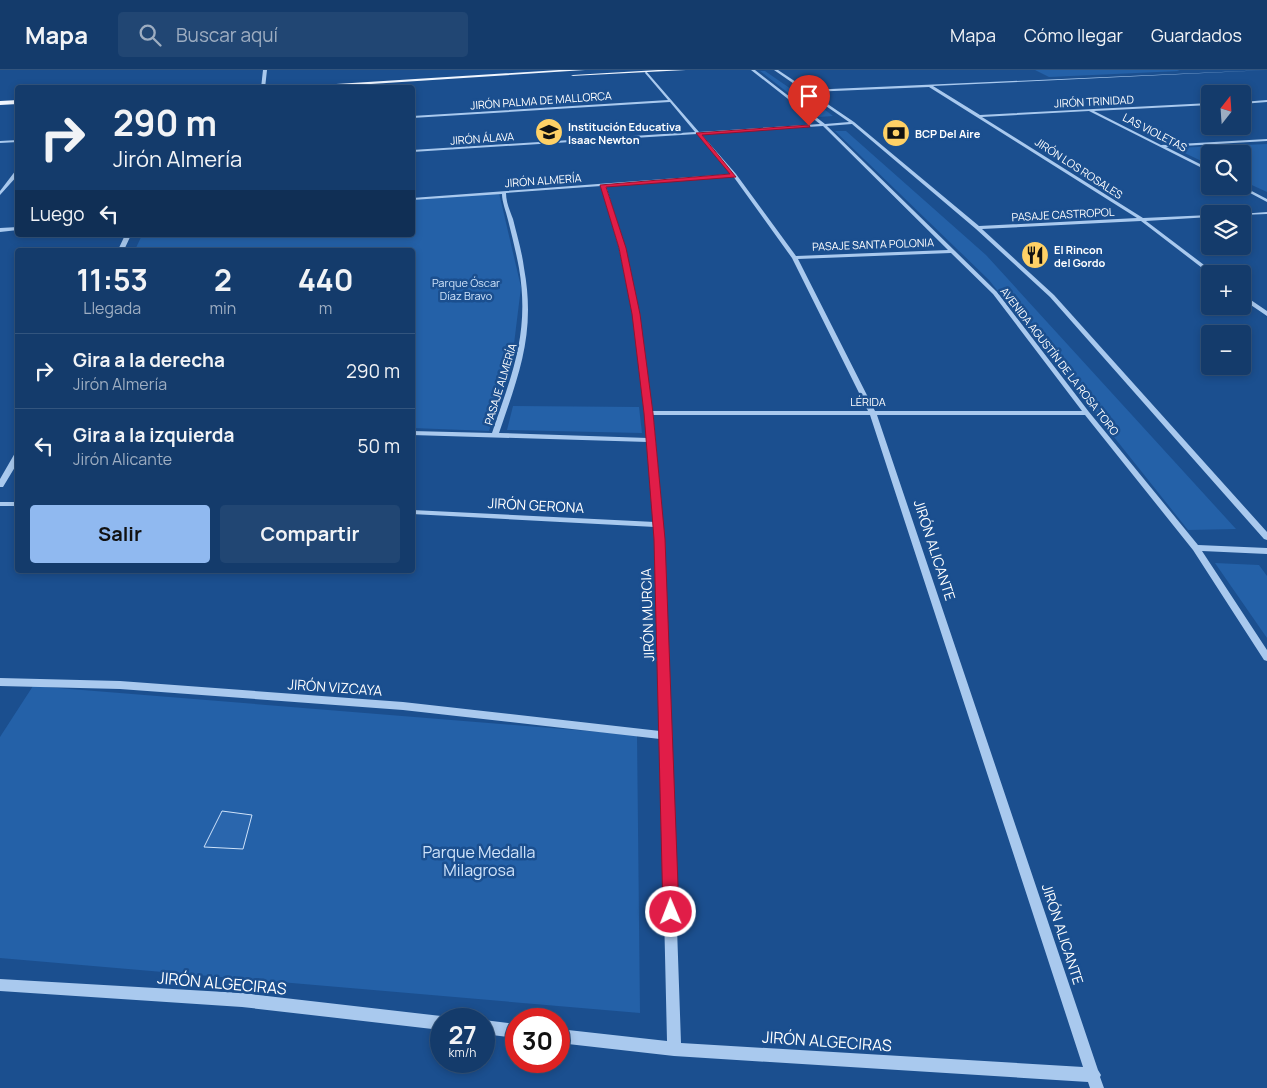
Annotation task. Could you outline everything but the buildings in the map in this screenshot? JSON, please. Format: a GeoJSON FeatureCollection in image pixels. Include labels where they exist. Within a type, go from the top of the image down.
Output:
{"type":"FeatureCollection","features":[{"type":"Feature","properties":{"kind":"main road"},"geometry":{"type":"LineString","coordinates":[[326,85],[583,70]]}},
{"type":"Feature","properties":{"kind":"main road"},"geometry":{"type":"LineString","coordinates":[[415,86],[684,70]]}},
{"type":"Feature","properties":{"kind":"main road"},"geometry":{"type":"LineString","coordinates":[[0,103],[15,102]]}},
{"type":"Feature","properties":{"kind":"main road"},"geometry":{"type":"LineString","coordinates":[[0,109],[15,108]]}},
{"type":"Feature","properties":{"kind":"street"},"geometry":{"type":"LineString","coordinates":[[263,85],[265,70]]}},
{"type":"Feature","properties":{"kind":"street","name":"AVENIDA AGUSTÍN DE LA ROSA TORO"},"geometry":{"type":"LineString","coordinates":[[753,70],[824,125],[995,293],[1087,413],[1196,548],[1267,658]]}},
{"type":"Feature","properties":{"kind":"street"},"geometry":{"type":"LineString","coordinates":[[776,70],[853,123],[978,228],[1052,296],[1267,537]]}},
{"type":"Feature","properties":{"kind":"street"},"geometry":{"type":"LineString","coordinates":[[809,91],[1257,70],[1267,72]]}},
{"type":"Feature","properties":{"kind":"street","name":"JIRÓN ALICANTE"},"geometry":{"type":"LineString","coordinates":[[646,72],[734,175],[795,258],[872,412],[1096,1082]]}},
{"type":"Feature","properties":{"kind":"street","name":"JIRÓN LOS ROSALES"},"geometry":{"type":"LineString","coordinates":[[929,85],[1141,220],[1201,265]]}},
{"type":"Feature","properties":{"kind":"street","name":"JIRÓN PALMA DE MALLORCA"},"geometry":{"type":"LineString","coordinates":[[415,117],[671,101]]}},
{"type":"Feature","properties":{"kind":"street"},"geometry":{"type":"LineString","coordinates":[[1251,102],[1267,101]]}},
{"type":"Feature","properties":{"kind":"street","name":"JIRÓN TRINIDAD"},"geometry":{"type":"LineString","coordinates":[[980,116],[1201,104]]}},
{"type":"Feature","properties":{"kind":"street","name":"LAS VIOLETAS"},"geometry":{"type":"LineString","coordinates":[[1091,110],[1201,166]]}},
{"type":"Feature","properties":{"kind":"street","name":"JIRÓN ÁLAVA"},"geometry":{"type":"LineString","coordinates":[[415,152],[853,123]]}},
{"type":"Feature","properties":{"kind":"street"},"geometry":{"type":"LineString","coordinates":[[1162,146],[1267,140]]}},
{"type":"Feature","properties":{"kind":"street"},"geometry":{"type":"LineString","coordinates":[[0,142],[15,141]]}},
{"type":"Feature","properties":{"kind":"street","name":"JIRÓN ALMERÍA"},"geometry":{"type":"LineString","coordinates":[[415,199],[734,175]]}},
{"type":"Feature","properties":{"kind":"street"},"geometry":{"type":"LineString","coordinates":[[0,194],[15,178]]}},
{"type":"Feature","properties":{"kind":"street","name":"JIRÓN MURCIA"},"geometry":{"type":"LineString","coordinates":[[603,185],[622,248],[634,305],[649,413],[659,525],[674,1049]]}},
{"type":"Feature","properties":{"kind":"street","name":"PASAJE ALMERÍA"},"geometry":{"type":"LineString","coordinates":[[495,435],[523,346],[527,304],[519,246],[504,198],[504,192]]}},
{"type":"Feature","properties":{"kind":"street"},"geometry":{"type":"LineString","coordinates":[[1251,192],[1267,201]]}},
{"type":"Feature","properties":{"kind":"street"},"geometry":{"type":"LineString","coordinates":[[1251,214],[1267,213]]}},
{"type":"Feature","properties":{"kind":"street","name":"PASAJE CASTROPOL"},"geometry":{"type":"LineString","coordinates":[[978,228],[1201,217]]}},
{"type":"Feature","properties":{"kind":"street"},"geometry":{"type":"LineString","coordinates":[[0,230],[15,228]]}},
{"type":"Feature","properties":{"kind":"street","name":"PASAJE SANTA POLONIA"},"geometry":{"type":"LineString","coordinates":[[795,258],[952,251]]}},
{"type":"Feature","properties":{"kind":"street"},"geometry":{"type":"LineString","coordinates":[[1251,302],[1267,314]]}},
{"type":"Feature","properties":{"kind":"street","name":"LÉRIDA"},"geometry":{"type":"LineString","coordinates":[[649,413],[1087,413]]}},
{"type":"Feature","properties":{"kind":"street"},"geometry":{"type":"LineString","coordinates":[[415,433],[650,440]]}},
{"type":"Feature","properties":{"kind":"street"},"geometry":{"type":"LineString","coordinates":[[0,485],[15,460]]}},
{"type":"Feature","properties":{"kind":"street"},"geometry":{"type":"LineString","coordinates":[[0,504],[15,504]]}},
{"type":"Feature","properties":{"kind":"street","name":"JIRÓN GERONA"},"geometry":{"type":"LineString","coordinates":[[415,512],[659,525]]}},
{"type":"Feature","properties":{"kind":"street"},"geometry":{"type":"LineString","coordinates":[[1196,548],[1267,551]]}},
{"type":"Feature","properties":{"kind":"street","name":"JIRÓN VIZCAYA"},"geometry":{"type":"LineString","coordinates":[[0,682],[120,685],[403,706],[666,736]]}},
{"type":"Feature","properties":{"kind":"street","name":"JIRÓN ALGECIRAS"},"geometry":{"type":"LineString","coordinates":[[0,985],[242,1000],[430,1022]]}},
{"type":"Feature","properties":{"kind":"street","name":"JIRÓN ALGECIRAS"},"geometry":{"type":"LineString","coordinates":[[570,1037],[674,1049],[1096,1082]]}},
{"type":"Feature","properties":{"kind":"green space"},"geometry":{"type":"Polygon","coordinates":[[[1035,70],[1177,70],[1180,71],[1049,77],[1035,70]]]}},
{"type":"Feature","properties":{"kind":"green space"},"geometry":{"type":"Polygon","coordinates":[[[760,71],[765,71],[791,89],[802,92],[833,116],[819,117],[760,71]]]}},
{"type":"Feature","properties":{"kind":"green space"},"geometry":{"type":"Polygon","coordinates":[[[835,131],[846,131],[986,255],[1236,529],[1188,530],[989,280],[835,131]]]}},
{"type":"Feature","properties":{"kind":"green space"},"geometry":{"type":"Polygon","coordinates":[[[1267,144],[1267,192],[1251,185],[1251,145],[1244,145],[1267,144]]]}},
{"type":"Feature","properties":{"kind":"green space"},"geometry":{"type":"Polygon","coordinates":[[[1201,147],[1201,161],[1174,148],[1201,147]]]}},
{"type":"Feature","properties":{"kind":"green space","name":"Parque Óscar Díaz Bravo"},"geometry":{"type":"Polygon","coordinates":[[[499,193],[521,287],[514,344],[489,431],[415,428],[415,248],[136,248],[141,237],[415,237],[415,199],[499,193]]]}},
{"type":"Feature","properties":{"kind":"green space"},"geometry":{"type":"Polygon","coordinates":[[[513,406],[639,407],[642,433],[507,430],[513,406]]]}},
{"type":"Feature","properties":{"kind":"green space"},"geometry":{"type":"Polygon","coordinates":[[[1215,563],[1259,565],[1267,576],[1267,638],[1215,563]]]}},
{"type":"Feature","properties":{"kind":"green space","name":"Parque Medalla Milagrosa"},"geometry":{"type":"Polygon","coordinates":[[[33,686],[637,735],[640,1013],[0,958],[0,737],[33,686]]]}},
{"type":"Feature","properties":{"kind":"place","name":"Institución Educativa Isaac Newton"},"geometry":{"type":"Point","coordinates":[549,132]}},
{"type":"Feature","properties":{"kind":"place","name":"BCP Del Aire"},"geometry":{"type":"Point","coordinates":[896,133]}},
{"type":"Feature","properties":{"kind":"place","name":"El Rincon del Gordo"},"geometry":{"type":"Point","coordinates":[1035,255]}},
{"type":"Feature","properties":{"kind":"route"},"geometry":{"type":"LineString","coordinates":[[671,912],[659,525],[649,413],[646,402],[636,314],[622,248],[603,185],[734,175],[698,134],[809,126]]}}]}
